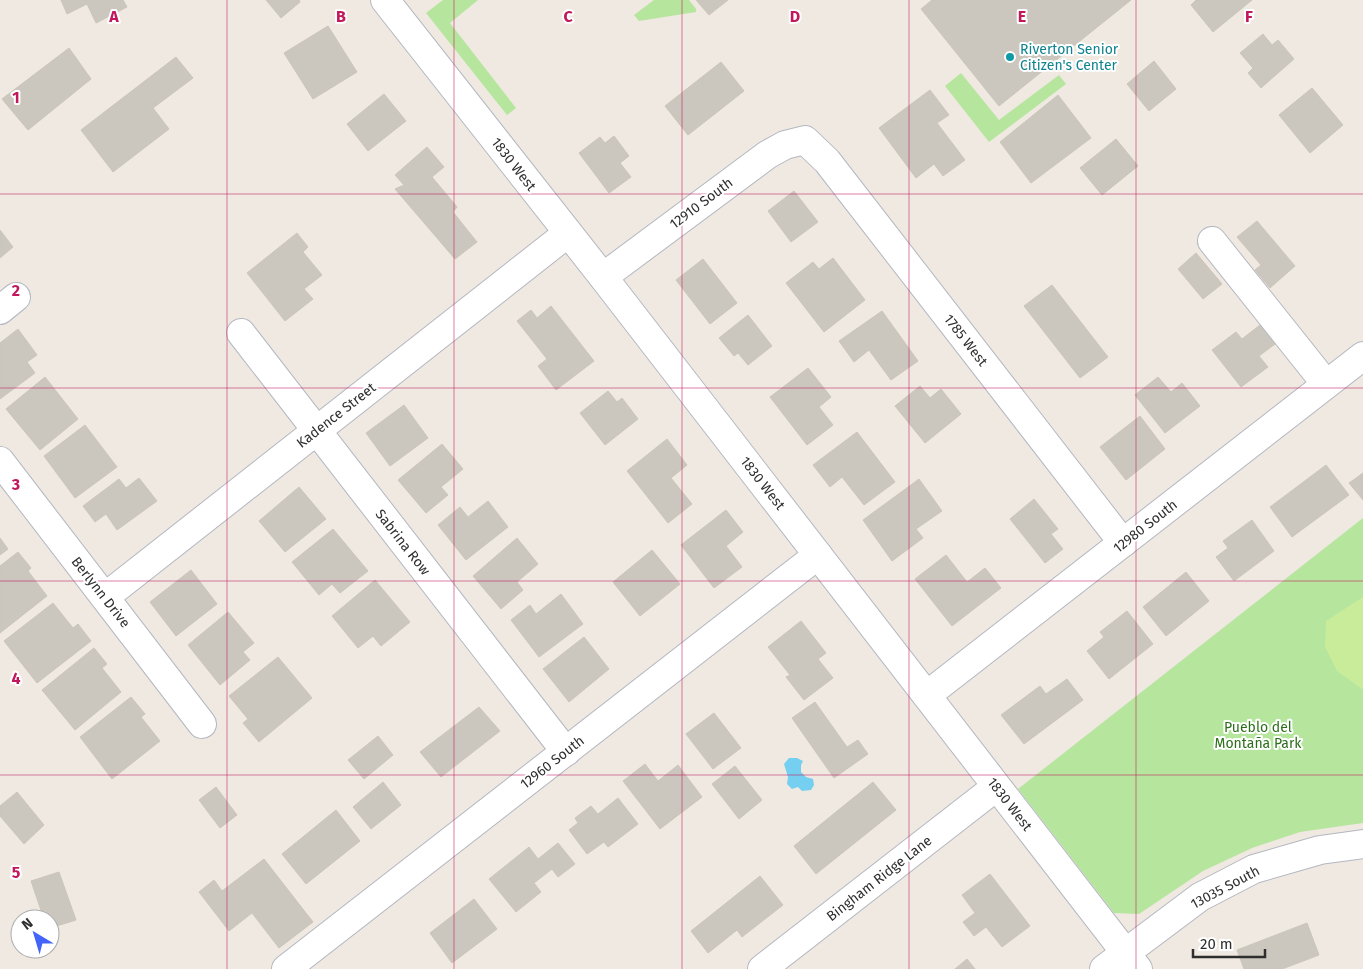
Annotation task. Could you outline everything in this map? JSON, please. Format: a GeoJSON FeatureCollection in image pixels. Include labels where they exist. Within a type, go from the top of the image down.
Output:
{"type":"FeatureCollection","features":[{"type":"Feature","properties":{"kind":"street","name":"1830 West"},"geometry":{"type":"LineString","coordinates":[[385,0],[603,277],[927,695],[996,786],[1122,964]]}},
{"type":"Feature","properties":{"kind":"street","name":"12910 South"},"geometry":{"type":"LineString","coordinates":[[603,277],[766,155],[785,145],[805,140]]}},
{"type":"Feature","properties":{"kind":"street","name":"1785 West"},"geometry":{"type":"LineString","coordinates":[[805,140],[827,161],[1123,543]]}},
{"type":"Feature","properties":{"kind":"street","name":"Kadence Street"},"geometry":{"type":"LineString","coordinates":[[105,597],[568,233]]}},
{"type":"Feature","properties":{"kind":"street"},"geometry":{"type":"LineString","coordinates":[[1212,241],[1326,384]]}},
{"type":"Feature","properties":{"kind":"street","name":"Sabrina Row"},"geometry":{"type":"LineString","coordinates":[[241,334],[566,752]]}},
{"type":"Feature","properties":{"kind":"street","name":"12980 South"},"geometry":{"type":"LineString","coordinates":[[927,695],[1363,356]]}},
{"type":"Feature","properties":{"kind":"street","name":"Berlynn Drive"},"geometry":{"type":"LineString","coordinates":[[0,461],[202,724]]}},
{"type":"Feature","properties":{"kind":"street","name":"12960 South"},"geometry":{"type":"LineString","coordinates":[[286,969],[818,555]]}},
{"type":"Feature","properties":{"kind":"street","name":"Bingham Ridge Lane"},"geometry":{"type":"LineString","coordinates":[[762,969],[996,786]]}},
{"type":"Feature","properties":{"kind":"street","name":"13035 South"},"geometry":{"type":"LineString","coordinates":[[1122,964],[1200,897],[1254,868],[1320,850],[1363,844]]}},
{"type":"Feature","properties":{"kind":"green space"},"geometry":{"type":"Polygon","coordinates":[[[443,0],[478,0],[450,23],[516,108],[507,115],[426,13],[443,0]]]}},
{"type":"Feature","properties":{"kind":"green space"},"geometry":{"type":"Polygon","coordinates":[[[654,0],[689,0],[696,9],[696,12],[639,21],[634,15],[654,0]]]}},
{"type":"Feature","properties":{"kind":"green space"},"geometry":{"type":"Polygon","coordinates":[[[961,73],[999,120],[1059,75],[1066,84],[989,142],[945,86],[961,73]]]}},
{"type":"Feature","properties":{"kind":"green space","name":"Pueblo del Montaña Park"},"geometry":{"type":"Polygon","coordinates":[[[1363,518],[1363,823],[1300,832],[1252,848],[1203,871],[1139,914],[1114,913],[1018,789],[1363,518]]]}},
{"type":"Feature","properties":{"kind":"green space"},"geometry":{"type":"Polygon","coordinates":[[[1363,597],[1362,689],[1337,671],[1325,647],[1326,621],[1363,597]]]}},
{"type":"Feature","properties":{"kind":"water"},"geometry":{"type":"Polygon","coordinates":[[[789,758],[797,758],[803,761],[801,772],[806,777],[813,779],[814,785],[811,790],[802,791],[798,787],[792,789],[787,784],[788,777],[784,764],[789,758]]]}},
{"type":"Feature","properties":{"kind":"building"},"geometry":{"type":"Polygon","coordinates":[[[61,0],[123,0],[127,7],[96,23],[87,4],[67,14],[61,0]]]}},
{"type":"Feature","properties":{"kind":"building"},"geometry":{"type":"Polygon","coordinates":[[[266,0],[299,0],[300,2],[281,18],[266,0]]]}},
{"type":"Feature","properties":{"kind":"building"},"geometry":{"type":"Polygon","coordinates":[[[696,0],[728,0],[709,15],[696,0]]]}},
{"type":"Feature","properties":{"kind":"building","name":"Riverton Senior Citizen's Center"},"geometry":{"type":"Polygon","coordinates":[[[932,0],[1131,0],[999,106],[921,9],[932,0]]]}},
{"type":"Feature","properties":{"kind":"building"},"geometry":{"type":"Polygon","coordinates":[[[1196,0],[1252,0],[1213,32],[1191,5],[1196,0]]]}},
{"type":"Feature","properties":{"kind":"building"},"geometry":{"type":"Polygon","coordinates":[[[328,26],[357,72],[313,99],[284,53],[328,26]]]}},
{"type":"Feature","properties":{"kind":"building"},"geometry":{"type":"Polygon","coordinates":[[[1263,34],[1272,45],[1278,40],[1294,59],[1261,88],[1248,73],[1253,68],[1240,53],[1263,34]]]}},
{"type":"Feature","properties":{"kind":"building"},"geometry":{"type":"Polygon","coordinates":[[[69,48],[91,79],[28,130],[2,99],[69,48]]]}},
{"type":"Feature","properties":{"kind":"building"},"geometry":{"type":"Polygon","coordinates":[[[176,57],[193,78],[153,108],[169,129],[113,172],[81,130],[176,57]]]}},
{"type":"Feature","properties":{"kind":"building"},"geometry":{"type":"Polygon","coordinates":[[[1154,61],[1176,89],[1149,111],[1127,84],[1154,61]]]}},
{"type":"Feature","properties":{"kind":"building"},"geometry":{"type":"Polygon","coordinates":[[[721,62],[744,91],[688,135],[665,106],[721,62]]]}},
{"type":"Feature","properties":{"kind":"building"},"geometry":{"type":"Polygon","coordinates":[[[1312,88],[1343,125],[1310,153],[1279,115],[1312,88]]]}},
{"type":"Feature","properties":{"kind":"building"},"geometry":{"type":"Polygon","coordinates":[[[930,90],[949,115],[937,123],[965,160],[943,176],[934,164],[916,178],[879,128],[930,90]]]}},
{"type":"Feature","properties":{"kind":"building"},"geometry":{"type":"Polygon","coordinates":[[[384,94],[406,121],[368,151],[347,124],[384,94]]]}},
{"type":"Feature","properties":{"kind":"building"},"geometry":{"type":"Polygon","coordinates":[[[1058,95],[1091,138],[1031,183],[1000,142],[1058,95]]]}},
{"type":"Feature","properties":{"kind":"building"},"geometry":{"type":"Polygon","coordinates":[[[614,136],[629,156],[620,163],[631,177],[609,193],[579,153],[600,137],[605,143],[614,136]]]}},
{"type":"Feature","properties":{"kind":"building"},"geometry":{"type":"Polygon","coordinates":[[[1116,139],[1138,166],[1102,195],[1080,168],[1116,139]]]}},
{"type":"Feature","properties":{"kind":"building"},"geometry":{"type":"Polygon","coordinates":[[[427,147],[444,167],[432,177],[457,207],[453,212],[477,242],[455,259],[395,189],[404,185],[395,175],[427,147]]]}},
{"type":"Feature","properties":{"kind":"building"},"geometry":{"type":"Polygon","coordinates":[[[794,191],[818,222],[791,242],[768,211],[794,191]]]}},
{"type":"Feature","properties":{"kind":"building"},"geometry":{"type":"Polygon","coordinates":[[[1257,221],[1295,266],[1270,288],[1255,270],[1261,265],[1237,237],[1257,221]]]}},
{"type":"Feature","properties":{"kind":"building"},"geometry":{"type":"Polygon","coordinates":[[[0,230],[13,247],[0,258],[0,230]]]}},
{"type":"Feature","properties":{"kind":"building"},"geometry":{"type":"Polygon","coordinates":[[[297,233],[308,247],[303,252],[322,275],[304,289],[313,299],[285,321],[247,273],[297,233]]]}},
{"type":"Feature","properties":{"kind":"building"},"geometry":{"type":"Polygon","coordinates":[[[1196,253],[1222,284],[1203,299],[1178,269],[1196,253]]]}},
{"type":"Feature","properties":{"kind":"building"},"geometry":{"type":"Polygon","coordinates":[[[833,258],[865,300],[824,332],[786,283],[813,262],[819,269],[833,258]]]}},
{"type":"Feature","properties":{"kind":"building"},"geometry":{"type":"Polygon","coordinates":[[[703,259],[737,303],[710,324],[676,280],[703,259]]]}},
{"type":"Feature","properties":{"kind":"building"},"geometry":{"type":"Polygon","coordinates":[[[1052,285],[1108,357],[1080,378],[1024,306],[1052,285]]]}},
{"type":"Feature","properties":{"kind":"building"},"geometry":{"type":"Polygon","coordinates":[[[551,306],[594,361],[556,390],[538,366],[547,359],[517,321],[531,310],[537,318],[551,306]]]}},
{"type":"Feature","properties":{"kind":"building"},"geometry":{"type":"Polygon","coordinates":[[[882,311],[918,361],[891,380],[869,350],[854,362],[839,341],[882,311]]]}},
{"type":"Feature","properties":{"kind":"building"},"geometry":{"type":"Polygon","coordinates":[[[748,315],[772,346],[748,365],[738,353],[734,356],[719,338],[748,315]]]}},
{"type":"Feature","properties":{"kind":"building"},"geometry":{"type":"Polygon","coordinates":[[[1260,325],[1275,344],[1259,356],[1268,367],[1241,387],[1212,350],[1236,332],[1242,339],[1260,325]]]}},
{"type":"Feature","properties":{"kind":"building"},"geometry":{"type":"Polygon","coordinates":[[[18,329],[37,355],[27,362],[35,373],[0,399],[0,343],[18,329]]]}},
{"type":"Feature","properties":{"kind":"building"},"geometry":{"type":"Polygon","coordinates":[[[808,368],[831,397],[819,407],[833,425],[807,445],[770,397],[808,368]]]}},
{"type":"Feature","properties":{"kind":"building"},"geometry":{"type":"Polygon","coordinates":[[[45,377],[78,419],[40,450],[6,409],[45,377]]]}},
{"type":"Feature","properties":{"kind":"building"},"geometry":{"type":"Polygon","coordinates":[[[1158,377],[1171,392],[1182,383],[1200,406],[1165,433],[1135,395],[1158,377]]]}},
{"type":"Feature","properties":{"kind":"building"},"geometry":{"type":"Polygon","coordinates":[[[920,386],[930,398],[941,389],[961,414],[925,443],[895,406],[920,386]]]}},
{"type":"Feature","properties":{"kind":"building"},"geometry":{"type":"Polygon","coordinates":[[[608,391],[617,402],[622,398],[638,419],[605,445],[580,413],[608,391]]]}},
{"type":"Feature","properties":{"kind":"building"},"geometry":{"type":"Polygon","coordinates":[[[404,405],[428,438],[390,466],[366,433],[404,405]]]}},
{"type":"Feature","properties":{"kind":"building"},"geometry":{"type":"Polygon","coordinates":[[[1140,416],[1165,449],[1126,480],[1100,447],[1140,416]]]}},
{"type":"Feature","properties":{"kind":"building"},"geometry":{"type":"Polygon","coordinates":[[[85,425],[117,467],[75,498],[44,456],[85,425]]]}},
{"type":"Feature","properties":{"kind":"building"},"geometry":{"type":"Polygon","coordinates":[[[857,432],[895,482],[864,505],[842,477],[830,487],[813,465],[857,432]]]}},
{"type":"Feature","properties":{"kind":"building"},"geometry":{"type":"Polygon","coordinates":[[[667,439],[687,465],[671,478],[692,504],[668,523],[627,471],[667,439]]]}},
{"type":"Feature","properties":{"kind":"building"},"geometry":{"type":"Polygon","coordinates":[[[442,444],[463,469],[441,487],[448,495],[426,513],[398,480],[442,444]]]}},
{"type":"Feature","properties":{"kind":"building"},"geometry":{"type":"Polygon","coordinates":[[[1326,465],[1349,495],[1292,537],[1270,507],[1326,465]]]}},
{"type":"Feature","properties":{"kind":"building"},"geometry":{"type":"Polygon","coordinates":[[[1363,473],[1363,500],[1349,483],[1363,473]]]}},
{"type":"Feature","properties":{"kind":"building"},"geometry":{"type":"Polygon","coordinates":[[[139,478],[157,501],[117,530],[106,514],[95,522],[83,506],[119,479],[126,488],[139,478]]]}},
{"type":"Feature","properties":{"kind":"building"},"geometry":{"type":"Polygon","coordinates":[[[919,479],[942,511],[916,529],[923,538],[892,561],[863,520],[919,479]]]}},
{"type":"Feature","properties":{"kind":"building"},"geometry":{"type":"Polygon","coordinates":[[[299,487],[326,519],[285,552],[259,521],[299,487]]]}},
{"type":"Feature","properties":{"kind":"building"},"geometry":{"type":"Polygon","coordinates":[[[1034,499],[1058,529],[1051,534],[1063,549],[1045,563],[1010,519],[1034,499]]]}},
{"type":"Feature","properties":{"kind":"building"},"geometry":{"type":"Polygon","coordinates":[[[488,501],[508,527],[466,560],[438,525],[460,507],[468,517],[488,501]]]}},
{"type":"Feature","properties":{"kind":"building"},"geometry":{"type":"Polygon","coordinates":[[[726,510],[743,532],[726,546],[742,567],[714,588],[681,545],[726,510]]]}},
{"type":"Feature","properties":{"kind":"building"},"geometry":{"type":"Polygon","coordinates":[[[1252,520],[1274,551],[1234,581],[1216,557],[1228,548],[1223,541],[1252,520]]]}},
{"type":"Feature","properties":{"kind":"building"},"geometry":{"type":"Polygon","coordinates":[[[333,529],[368,571],[340,593],[332,584],[319,595],[292,562],[333,529]]]}},
{"type":"Feature","properties":{"kind":"building"},"geometry":{"type":"Polygon","coordinates":[[[0,538],[8,549],[0,555],[0,538]]]}},
{"type":"Feature","properties":{"kind":"building"},"geometry":{"type":"Polygon","coordinates":[[[517,538],[538,564],[517,582],[523,590],[501,609],[473,576],[517,538]]]}},
{"type":"Feature","properties":{"kind":"building"},"geometry":{"type":"Polygon","coordinates":[[[652,550],[680,584],[640,616],[613,582],[652,550]]]}},
{"type":"Feature","properties":{"kind":"building"},"geometry":{"type":"Polygon","coordinates":[[[18,552],[31,568],[28,571],[47,596],[0,633],[0,566],[18,552]]]}},
{"type":"Feature","properties":{"kind":"building"},"geometry":{"type":"Polygon","coordinates":[[[946,555],[967,582],[985,568],[1001,588],[952,626],[915,579],[946,555]]]}},
{"type":"Feature","properties":{"kind":"building"},"geometry":{"type":"Polygon","coordinates":[[[191,570],[217,604],[176,636],[150,602],[191,570]]]}},
{"type":"Feature","properties":{"kind":"building"},"geometry":{"type":"Polygon","coordinates":[[[1186,572],[1209,601],[1166,636],[1143,607],[1186,572]]]}},
{"type":"Feature","properties":{"kind":"building"},"geometry":{"type":"Polygon","coordinates":[[[375,580],[410,622],[381,646],[373,636],[358,648],[332,616],[375,580]]]}},
{"type":"Feature","properties":{"kind":"building"},"geometry":{"type":"Polygon","coordinates":[[[561,594],[583,624],[539,657],[511,620],[530,605],[536,614],[561,594]]]}},
{"type":"Feature","properties":{"kind":"building"},"geometry":{"type":"Polygon","coordinates":[[[53,603],[73,628],[78,624],[91,641],[37,683],[4,641],[53,603]]]}},
{"type":"Feature","properties":{"kind":"building"},"geometry":{"type":"Polygon","coordinates":[[[1127,611],[1153,644],[1109,679],[1087,651],[1104,637],[1100,632],[1127,611]]]}},
{"type":"Feature","properties":{"kind":"building"},"geometry":{"type":"Polygon","coordinates":[[[228,612],[254,643],[243,652],[250,660],[220,685],[188,645],[228,612]]]}},
{"type":"Feature","properties":{"kind":"building"},"geometry":{"type":"Polygon","coordinates":[[[801,621],[826,653],[818,659],[833,678],[804,700],[786,677],[790,675],[768,647],[801,621]]]}},
{"type":"Feature","properties":{"kind":"building"},"geometry":{"type":"Polygon","coordinates":[[[584,637],[609,669],[569,702],[543,669],[584,637]]]}},
{"type":"Feature","properties":{"kind":"building"},"geometry":{"type":"Polygon","coordinates":[[[94,648],[107,664],[102,668],[121,692],[75,730],[42,690],[94,648]]]}},
{"type":"Feature","properties":{"kind":"building"},"geometry":{"type":"Polygon","coordinates":[[[278,657],[312,698],[259,742],[243,723],[248,719],[229,696],[278,657]]]}},
{"type":"Feature","properties":{"kind":"building"},"geometry":{"type":"Polygon","coordinates":[[[1067,679],[1083,700],[1024,744],[1001,715],[1040,686],[1046,694],[1067,679]]]}},
{"type":"Feature","properties":{"kind":"building"},"geometry":{"type":"Polygon","coordinates":[[[131,697],[145,714],[141,717],[160,741],[112,779],[80,737],[131,697]]]}},
{"type":"Feature","properties":{"kind":"building"},"geometry":{"type":"Polygon","coordinates":[[[815,702],[847,747],[858,740],[868,754],[834,778],[792,718],[815,702]]]}},
{"type":"Feature","properties":{"kind":"building"},"geometry":{"type":"Polygon","coordinates":[[[479,707],[500,731],[441,777],[420,752],[479,707]]]}},
{"type":"Feature","properties":{"kind":"building"},"geometry":{"type":"Polygon","coordinates":[[[714,713],[741,748],[713,769],[686,734],[714,713]]]}},
{"type":"Feature","properties":{"kind":"building"},"geometry":{"type":"Polygon","coordinates":[[[378,736],[393,755],[364,779],[348,760],[378,736]]]}},
{"type":"Feature","properties":{"kind":"building"},"geometry":{"type":"Polygon","coordinates":[[[645,764],[658,781],[678,765],[702,797],[660,829],[623,781],[645,764]]]}},
{"type":"Feature","properties":{"kind":"building"},"geometry":{"type":"Polygon","coordinates":[[[735,766],[762,800],[739,819],[712,784],[735,766]]]}},
{"type":"Feature","properties":{"kind":"building"},"geometry":{"type":"Polygon","coordinates":[[[383,782],[401,805],[371,829],[353,807],[383,782]]]}},
{"type":"Feature","properties":{"kind":"building"},"geometry":{"type":"Polygon","coordinates":[[[873,782],[896,810],[816,874],[794,846],[873,782]]]}},
{"type":"Feature","properties":{"kind":"building"},"geometry":{"type":"Polygon","coordinates":[[[216,787],[237,815],[220,828],[199,800],[216,787]]]}},
{"type":"Feature","properties":{"kind":"building"},"geometry":{"type":"Polygon","coordinates":[[[17,792],[44,825],[24,844],[0,816],[0,806],[17,792]]]}},
{"type":"Feature","properties":{"kind":"building"},"geometry":{"type":"Polygon","coordinates":[[[618,798],[638,824],[608,847],[604,842],[587,854],[569,830],[578,823],[575,818],[591,806],[598,814],[618,798]]]}},
{"type":"Feature","properties":{"kind":"building"},"geometry":{"type":"Polygon","coordinates":[[[336,810],[360,841],[306,884],[282,854],[336,810]]]}},
{"type":"Feature","properties":{"kind":"building"},"geometry":{"type":"Polygon","coordinates":[[[558,843],[575,864],[558,877],[552,869],[534,883],[541,892],[516,912],[489,879],[529,847],[538,859],[558,843]]]}},
{"type":"Feature","properties":{"kind":"building"},"geometry":{"type":"Polygon","coordinates":[[[264,859],[313,922],[279,948],[252,913],[229,931],[199,892],[214,880],[222,891],[264,859]]]}},
{"type":"Feature","properties":{"kind":"building"},"geometry":{"type":"Polygon","coordinates":[[[59,872],[76,920],[60,925],[60,909],[41,909],[31,881],[59,872]]]}},
{"type":"Feature","properties":{"kind":"building"},"geometry":{"type":"Polygon","coordinates":[[[990,874],[1030,926],[1002,947],[986,927],[974,936],[963,922],[975,913],[962,895],[990,874]]]}},
{"type":"Feature","properties":{"kind":"building"},"geometry":{"type":"Polygon","coordinates":[[[760,876],[783,905],[742,937],[737,930],[708,953],[691,931],[760,876]]]}},
{"type":"Feature","properties":{"kind":"building"},"geometry":{"type":"Polygon","coordinates":[[[474,899],[497,929],[452,963],[430,933],[474,899]]]}},
{"type":"Feature","properties":{"kind":"building"},"geometry":{"type":"Polygon","coordinates":[[[1307,923],[1319,955],[1282,969],[1244,969],[1237,950],[1307,923]]]}},
{"type":"Feature","properties":{"kind":"building"},"geometry":{"type":"Polygon","coordinates":[[[967,959],[975,969],[955,969],[967,959]]]}},
{"type":"Feature","properties":{"kind":"place","name":"Riverton Senior Citizen's Center"},"geometry":{"type":"Point","coordinates":[1010,57]}}]}
